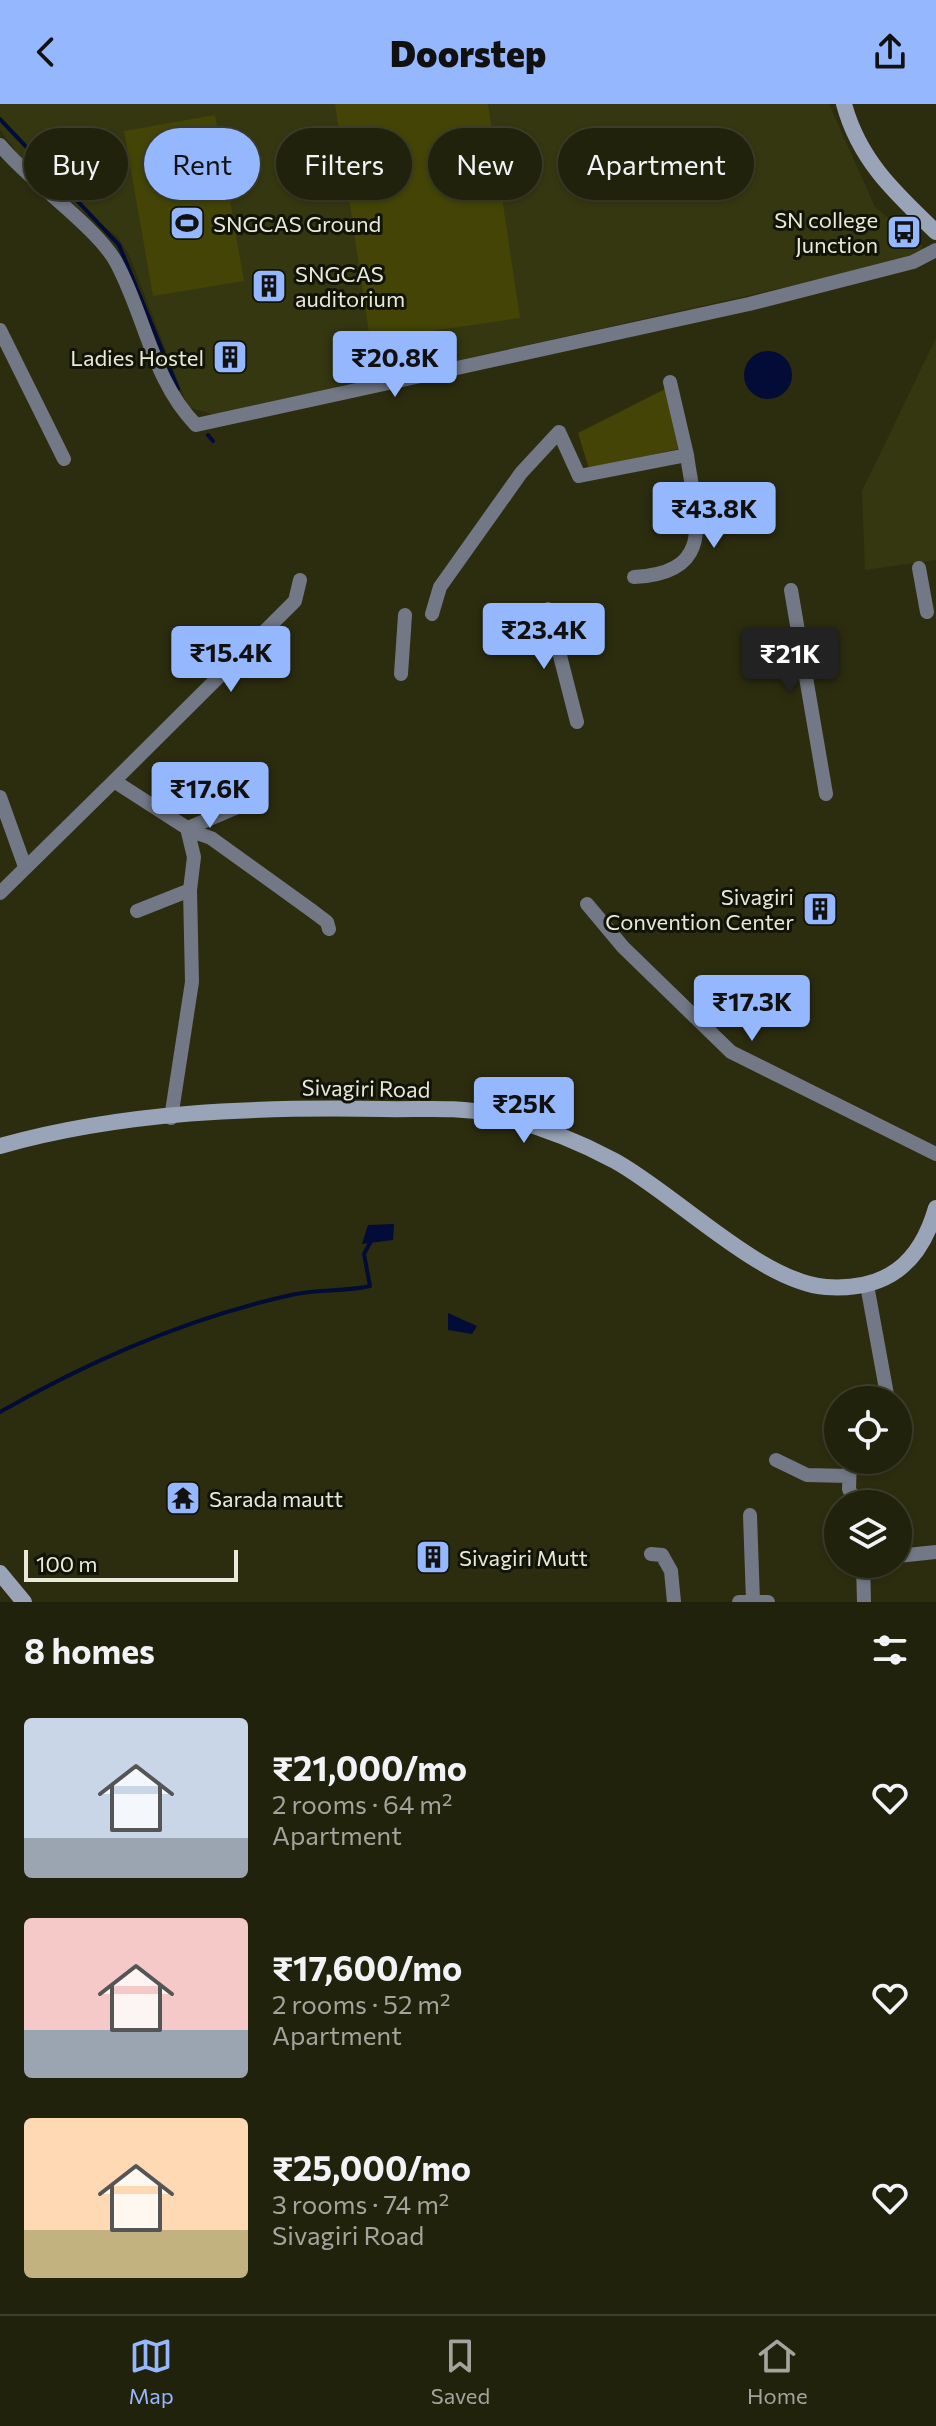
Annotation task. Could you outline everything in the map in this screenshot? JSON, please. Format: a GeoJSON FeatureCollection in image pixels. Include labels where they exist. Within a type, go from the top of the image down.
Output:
{"type":"FeatureCollection","features":[{"type":"Feature","properties":{"kind":"main road"},"geometry":{"type":"LineString","coordinates":[[844,104],[859,146],[874,170],[936,232]]}},
{"type":"Feature","properties":{"kind":"main road","name":"Sivagiri Road"},"geometry":{"type":"LineString","coordinates":[[0,1146],[189,1113],[288,1108],[489,1113],[573,1139],[623,1166],[741,1250],[797,1280],[825,1287],[867,1285],[913,1259],[936,1208]]}},
{"type":"Feature","properties":{"kind":"main road"},"geometry":{"type":"LineString","coordinates":[[0,1573],[24,1602]]}},
{"type":"Feature","properties":{"kind":"street"},"geometry":{"type":"LineString","coordinates":[[0,145],[19,169],[115,260],[175,404],[196,425],[749,304],[913,262],[936,250]]}},
{"type":"Feature","properties":{"kind":"street"},"geometry":{"type":"LineString","coordinates":[[0,330],[64,459]]}},
{"type":"Feature","properties":{"kind":"street"},"geometry":{"type":"LineString","coordinates":[[634,577],[676,568],[691,557],[698,535],[687,455],[670,382]]}},
{"type":"Feature","properties":{"kind":"street"},"geometry":{"type":"LineString","coordinates":[[432,614],[440,587],[521,473],[559,432],[579,476],[687,455]]}},
{"type":"Feature","properties":{"kind":"street"},"geometry":{"type":"LineString","coordinates":[[919,568],[927,612]]}},
{"type":"Feature","properties":{"kind":"street"},"geometry":{"type":"LineString","coordinates":[[0,893],[295,601],[300,580]]}},
{"type":"Feature","properties":{"kind":"street"},"geometry":{"type":"LineString","coordinates":[[791,590],[826,794]]}},
{"type":"Feature","properties":{"kind":"street"},"geometry":{"type":"LineString","coordinates":[[548,609],[577,722]]}},
{"type":"Feature","properties":{"kind":"street"},"geometry":{"type":"LineString","coordinates":[[401,674],[405,615]]}},
{"type":"Feature","properties":{"kind":"street"},"geometry":{"type":"LineString","coordinates":[[114,781],[188,829],[211,838],[275,882],[327,922],[329,929]]}},
{"type":"Feature","properties":{"kind":"street"},"geometry":{"type":"LineString","coordinates":[[0,797],[24,864]]}},
{"type":"Feature","properties":{"kind":"street"},"geometry":{"type":"LineString","coordinates":[[188,829],[240,806],[258,804]]}},
{"type":"Feature","properties":{"kind":"street"},"geometry":{"type":"LineString","coordinates":[[171,1118],[192,982],[190,890],[194,857],[188,829]]}},
{"type":"Feature","properties":{"kind":"street"},"geometry":{"type":"LineString","coordinates":[[137,911],[190,890]]}},
{"type":"Feature","properties":{"kind":"street"},"geometry":{"type":"LineString","coordinates":[[587,904],[623,947],[731,1052],[936,1154]]}},
{"type":"Feature","properties":{"kind":"street"},"geometry":{"type":"LineString","coordinates":[[867,1285],[885,1386]]}},
{"type":"Feature","properties":{"kind":"street"},"geometry":{"type":"LineString","coordinates":[[776,1460],[807,1475],[849,1476],[852,1490]]}},
{"type":"Feature","properties":{"kind":"street"},"geometry":{"type":"LineString","coordinates":[[750,1515],[753,1601]]}},
{"type":"Feature","properties":{"kind":"street"},"geometry":{"type":"LineString","coordinates":[[912,1555],[936,1552]]}},
{"type":"Feature","properties":{"kind":"street"},"geometry":{"type":"LineString","coordinates":[[651,1554],[662,1555],[671,1571],[674,1602]]}},
{"type":"Feature","properties":{"kind":"street"},"geometry":{"type":"LineString","coordinates":[[863,1578],[864,1602]]}},
{"type":"Feature","properties":{"kind":"street"},"geometry":{"type":"LineString","coordinates":[[739,1602],[768,1602]]}},
{"type":"Feature","properties":{"kind":"shaded area"},"geometry":{"type":"Polygon","coordinates":[[[0,104],[829,104],[875,207],[922,246],[924,256],[215,415],[188,407],[129,255],[117,236],[67,200],[128,200],[128,128],[24,128],[24,162],[0,130],[0,104]]]}},
{"type":"Feature","properties":{"kind":"shaded area"},"geometry":{"type":"Polygon","coordinates":[[[335,104],[488,104],[492,128],[428,128],[428,200],[502,200],[520,318],[370,340],[349,200],[412,200],[412,128],[339,128],[335,104]]]}},
{"type":"Feature","properties":{"kind":"shaded area","name":"SNGCAS Ground"},"geometry":{"type":"Polygon","coordinates":[[[215,115],[217,128],[144,128],[144,200],[230,200],[244,281],[153,296],[128,154],[128,130],[215,115]]]}},
{"type":"Feature","properties":{"kind":"shaded area"},"geometry":{"type":"Polygon","coordinates":[[[936,338],[936,560],[865,570],[862,491],[936,338]]]}},
{"type":"Feature","properties":{"kind":"shaded area"},"geometry":{"type":"Polygon","coordinates":[[[665,389],[678,449],[589,469],[578,433],[665,389]]]}},
{"type":"Feature","properties":{"kind":"water"},"geometry":{"type":"Polygon","coordinates":[[[768,351],[785,358],[792,375],[785,392],[768,399],[751,392],[744,375],[751,358],[768,351]]]}},
{"type":"Feature","properties":{"kind":"water"},"geometry":{"type":"Polygon","coordinates":[[[394,1224],[393,1240],[362,1244],[368,1225],[394,1224]]]}},
{"type":"Feature","properties":{"kind":"water"},"geometry":{"type":"Polygon","coordinates":[[[448,1313],[477,1326],[472,1334],[448,1330],[448,1313]]]}},
{"type":"Feature","properties":{"kind":"waterway"},"geometry":{"type":"LineString","coordinates":[[0,119],[119,245],[178,389]]}},
{"type":"Feature","properties":{"kind":"waterway"},"geometry":{"type":"LineString","coordinates":[[208,435],[213,441]]}},
{"type":"Feature","properties":{"kind":"waterway"},"geometry":{"type":"LineString","coordinates":[[0,1412],[105,1358],[178,1328],[300,1293],[370,1286],[364,1254],[371,1241]]}},
{"type":"Feature","properties":{"kind":"place","name":"SNGCAS Ground"},"geometry":{"type":"Point","coordinates":[187,223]}},
{"type":"Feature","properties":{"kind":"place","name":"SN college Junction"},"geometry":{"type":"Point","coordinates":[904,232]}},
{"type":"Feature","properties":{"kind":"place","name":"SNGCAS auditorium"},"geometry":{"type":"Point","coordinates":[269,286]}},
{"type":"Feature","properties":{"kind":"place","name":"Ladies Hostel"},"geometry":{"type":"Point","coordinates":[230,357]}},
{"type":"Feature","properties":{"kind":"place","name":"Sivagiri Convention Center"},"geometry":{"type":"Point","coordinates":[820,909]}},
{"type":"Feature","properties":{"kind":"place","name":"Sarada mautt"},"geometry":{"type":"Point","coordinates":[183,1498]}},
{"type":"Feature","properties":{"kind":"place","name":"Sivagiri Mutt"},"geometry":{"type":"Point","coordinates":[433,1557]}}]}
